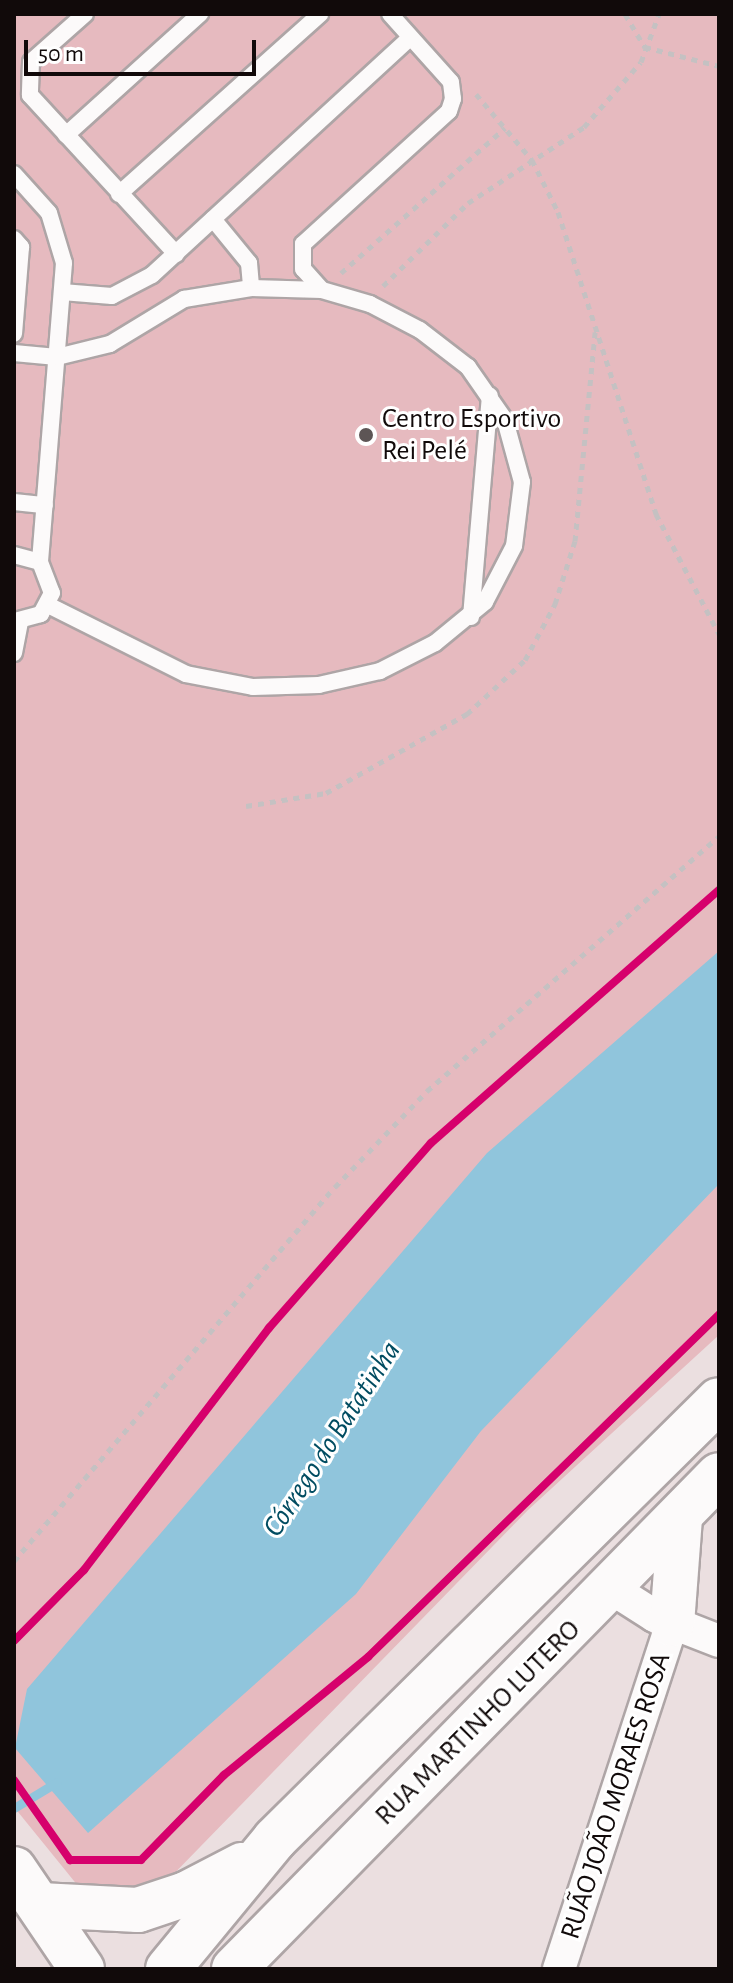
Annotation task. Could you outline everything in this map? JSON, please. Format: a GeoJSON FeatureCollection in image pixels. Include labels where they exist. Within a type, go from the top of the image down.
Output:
{"type":"FeatureCollection","features":[{"type":"Feature","properties":{"kind":"main road","name":"RUA MARTINHO LUTERO"},"geometry":{"type":"LineString","coordinates":[[275,1839],[719,1400]]}},
{"type":"Feature","properties":{"kind":"main road","name":"RUA MARTINHO LUTERO"},"geometry":{"type":"LineString","coordinates":[[234,1969],[719,1475]]}},
{"type":"Feature","properties":{"kind":"main road"},"geometry":{"type":"LineString","coordinates":[[672,1624],[680,1517]]}},
{"type":"Feature","properties":{"kind":"main road"},"geometry":{"type":"LineString","coordinates":[[570,1549],[611,1588]]}},
{"type":"Feature","properties":{"kind":"main road"},"geometry":{"type":"LineString","coordinates":[[28,1888],[138,1910],[235,1870],[275,1839]]}},
{"type":"Feature","properties":{"kind":"main road"},"geometry":{"type":"LineString","coordinates":[[168,1969],[275,1839]]}},
{"type":"Feature","properties":{"kind":"main road"},"geometry":{"type":"LineString","coordinates":[[28,1888],[82,1969]]}},
{"type":"Feature","properties":{"kind":"street"},"geometry":{"type":"LineString","coordinates":[[611,1588],[672,1624],[719,1641]]}},
{"type":"Feature","properties":{"kind":"street","name":"RUÃO JOÃO MORAES ROSA"},"geometry":{"type":"LineString","coordinates":[[559,1969],[672,1624]]}},
{"type":"Feature","properties":{"kind":"lane"},"geometry":{"type":"LineString","coordinates":[[85,14],[31,62],[27,79],[30,95],[176,254]]}},
{"type":"Feature","properties":{"kind":"lane"},"geometry":{"type":"LineString","coordinates":[[66,135],[200,14]]}},
{"type":"Feature","properties":{"kind":"lane"},"geometry":{"type":"LineString","coordinates":[[119,194],[320,14]]}},
{"type":"Feature","properties":{"kind":"lane"},"geometry":{"type":"LineString","coordinates":[[322,290],[303,269],[303,244],[449,111],[451,82],[390,14]]}},
{"type":"Feature","properties":{"kind":"lane"},"geometry":{"type":"LineString","coordinates":[[62,292],[112,296],[176,254],[410,38]]}},
{"type":"Feature","properties":{"kind":"lane"},"geometry":{"type":"LineString","coordinates":[[14,174],[49,213],[64,263],[40,562],[52,582],[48,605]]}},
{"type":"Feature","properties":{"kind":"lane"},"geometry":{"type":"LineString","coordinates":[[213,219],[249,263],[251,288]]}},
{"type":"Feature","properties":{"kind":"lane"},"geometry":{"type":"LineString","coordinates":[[14,239],[21,247],[14,334]]}},
{"type":"Feature","properties":{"kind":"lane"},"geometry":{"type":"LineString","coordinates":[[14,353],[57,357],[110,344],[184,299],[251,288],[322,290],[370,304],[432,339],[468,367],[505,420],[522,482],[514,546],[471,617],[380,671],[319,685],[253,687],[186,674],[48,605]]}},
{"type":"Feature","properties":{"kind":"lane"},"geometry":{"type":"LineString","coordinates":[[471,617],[490,396]]}},
{"type":"Feature","properties":{"kind":"lane"},"geometry":{"type":"LineString","coordinates":[[14,502],[45,505]]}},
{"type":"Feature","properties":{"kind":"lane"},"geometry":{"type":"LineString","coordinates":[[14,555],[40,562]]}},
{"type":"Feature","properties":{"kind":"lane"},"geometry":{"type":"LineString","coordinates":[[14,653],[17,622],[48,605]]}},
{"type":"Feature","properties":{"kind":"path"},"geometry":{"type":"LineString","coordinates":[[625,14],[645,47],[719,66]]}},
{"type":"Feature","properties":{"kind":"path"},"geometry":{"type":"LineString","coordinates":[[370,304],[389,278],[468,203],[584,127],[641,62],[659,14]]}},
{"type":"Feature","properties":{"kind":"path"},"geometry":{"type":"LineString","coordinates":[[322,290],[505,128]]}},
{"type":"Feature","properties":{"kind":"path"},"geometry":{"type":"LineString","coordinates":[[532,160],[558,212],[656,514],[719,634]]}},
{"type":"Feature","properties":{"kind":"path"},"geometry":{"type":"LineString","coordinates":[[14,1561],[335,1187],[427,1091],[719,836]]}},
{"type":"Feature","properties":{"kind":"shaded area","name":"Centro Esportivo Rei Pelé"},"geometry":{"type":"Polygon","coordinates":[[[14,14],[719,14],[719,1335],[528,1510],[163,1885],[87,1897],[14,1807],[14,14]]]}},
{"type":"Feature","properties":{"kind":"water"},"geometry":{"type":"Polygon","coordinates":[[[719,951],[719,1184],[481,1431],[356,1594],[88,1833],[15,1748],[27,1689],[487,1153],[719,951]]]}},
{"type":"Feature","properties":{"kind":"waterway","name":"Córrego do Batatinha"},"geometry":{"type":"LineString","coordinates":[[14,1808],[57,1782]]}},
{"type":"Feature","properties":{"kind":"cycle path"},"geometry":{"type":"LineString","coordinates":[[14,1641],[84,1570],[269,1328],[431,1143],[719,890]]}},
{"type":"Feature","properties":{"kind":"cycle path"},"geometry":{"type":"LineString","coordinates":[[14,1780],[70,1860],[141,1860],[224,1775],[368,1657],[719,1314]]}},
{"type":"Feature","properties":{"kind":"place","name":"Centro Esportivo Rei Pelé"},"geometry":{"type":"Point","coordinates":[366,435]}}]}
